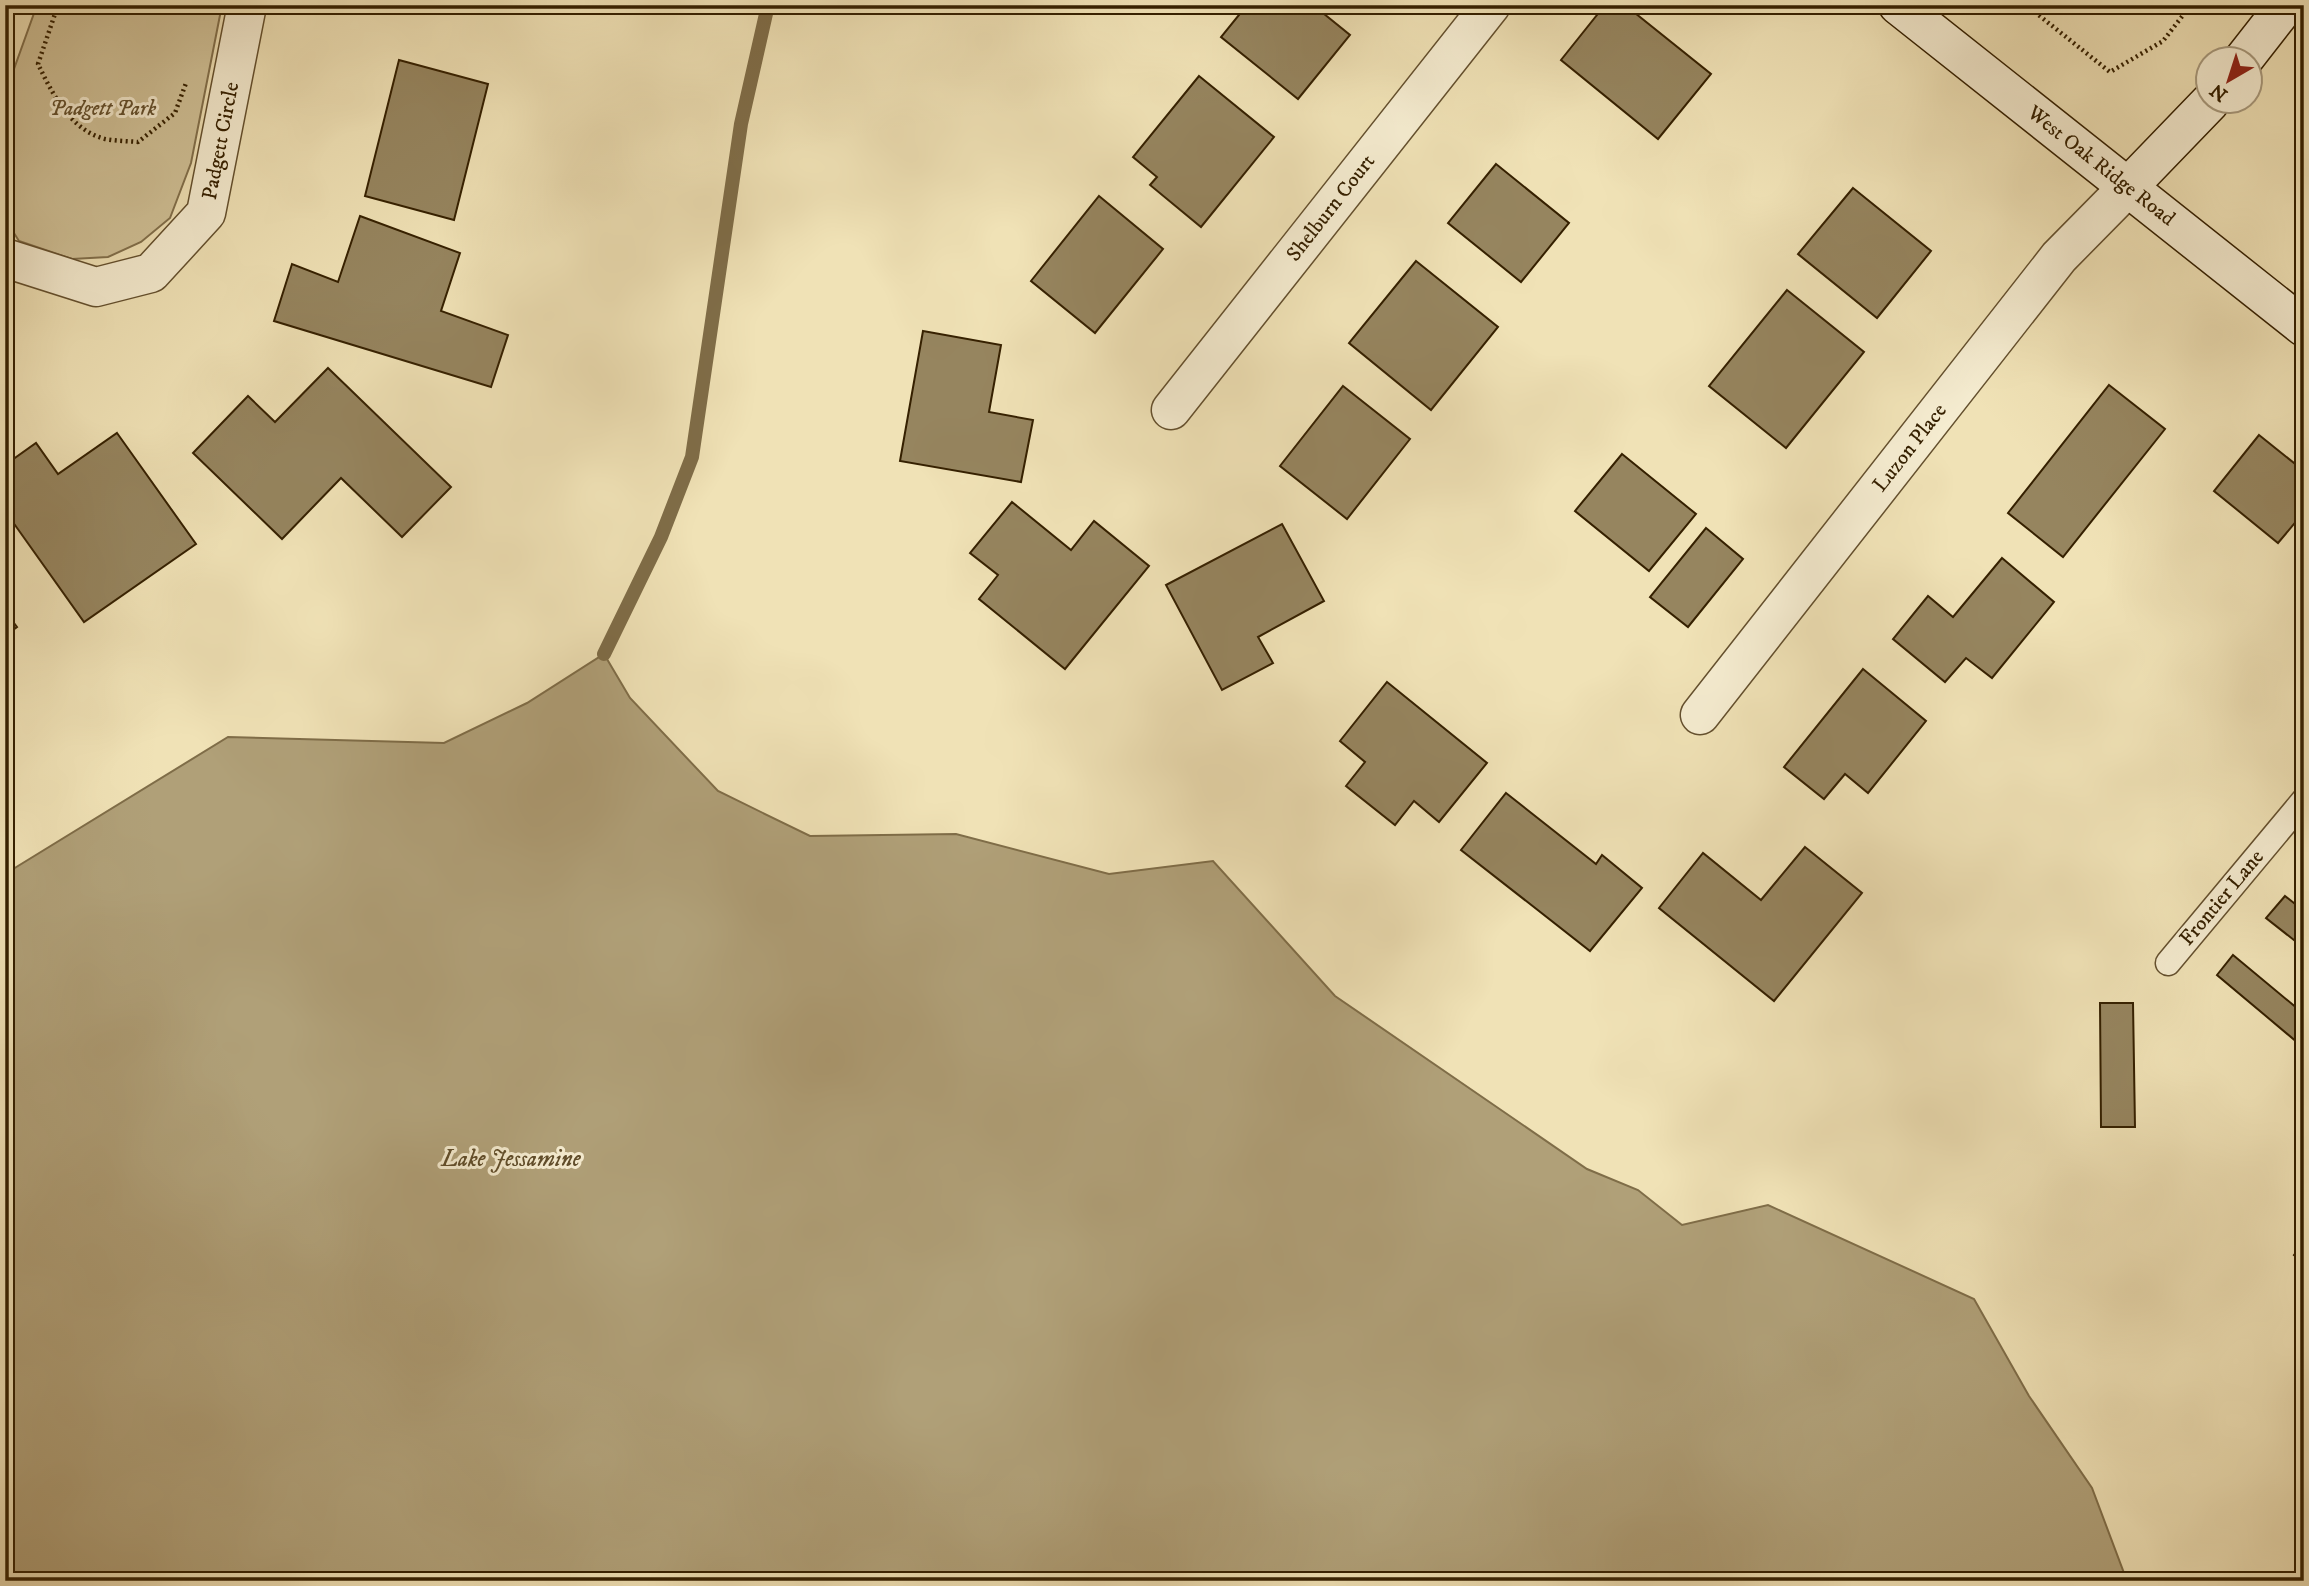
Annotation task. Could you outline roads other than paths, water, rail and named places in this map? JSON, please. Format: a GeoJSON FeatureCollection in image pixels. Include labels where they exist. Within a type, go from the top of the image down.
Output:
{"type":"FeatureCollection","features":[{"type":"Feature","properties":{"kind":"street","name":"Padgett Circle"},"geometry":{"type":"LineString","coordinates":[[5,258],[96,287],[150,273],[206,213],[247,5]]}},
{"type":"Feature","properties":{"kind":"street","name":"Shelburn Court"},"geometry":{"type":"LineString","coordinates":[[1171,410],[1491,5]]}},
{"type":"Feature","properties":{"kind":"street","name":"West Oak Ridge Road"},"geometry":{"type":"LineString","coordinates":[[1898,5],[2304,327]]}},
{"type":"Feature","properties":{"kind":"street"},"geometry":{"type":"LineString","coordinates":[[2254,46],[2286,5]]}},
{"type":"Feature","properties":{"kind":"street","name":"Luzon Place"},"geometry":{"type":"LineString","coordinates":[[1700,715],[2059,257],[2196,116]]}},
{"type":"Feature","properties":{"kind":"lane","name":"Frontier Lane"},"geometry":{"type":"LineString","coordinates":[[2168,963],[2304,800]]}},
{"type":"Feature","properties":{"kind":"water","name":"Lake Jessamine"},"geometry":{"type":"Polygon","coordinates":[[[604,654],[630,698],[718,791],[810,836],[956,834],[1109,874],[1213,861],[1335,996],[1587,1169],[1638,1190],[1682,1225],[1768,1205],[1974,1299],[2029,1396],[2092,1488],[2127,1581],[5,1581],[5,874],[228,737],[444,743],[527,703],[604,654]]]}},
{"type":"Feature","properties":{"kind":"waterway"},"geometry":{"type":"LineString","coordinates":[[604,654],[661,537],[692,457],[741,124],[768,5]]}},
{"type":"Feature","properties":{"kind":"park label","name":"Padgett Park"},"geometry":{"type":"Point","coordinates":[103,109]}}]}
